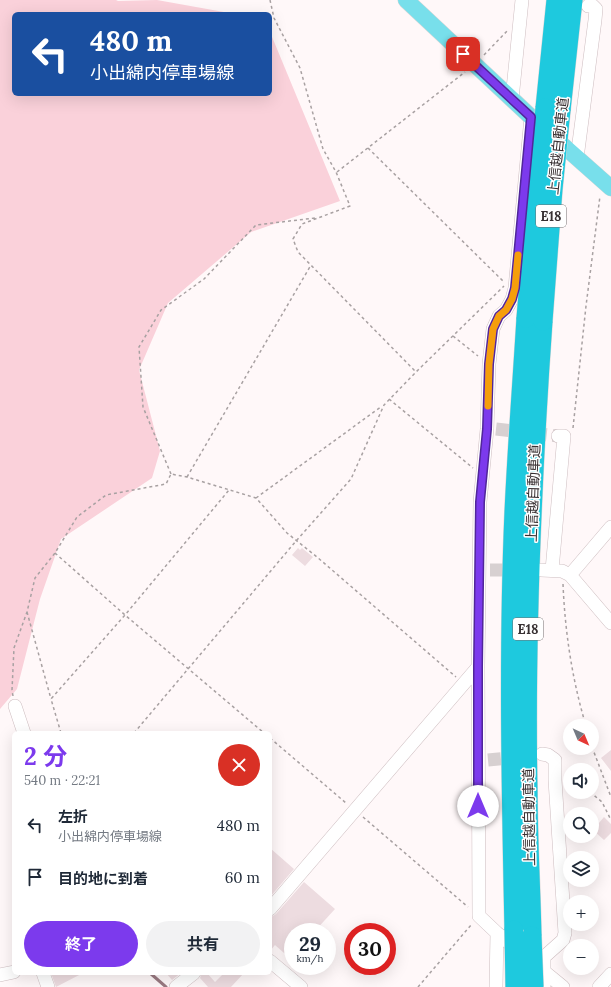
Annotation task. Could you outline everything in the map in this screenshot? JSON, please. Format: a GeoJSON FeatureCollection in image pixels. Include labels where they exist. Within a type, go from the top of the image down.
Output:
{"type":"FeatureCollection","features":[{"type":"Feature","properties":{"kind":"highway","name":"上信越自動車道"},"geometry":{"type":"LineString","coordinates":[[515,987],[505,932],[514,512],[518,437],[554,189],[546,112],[556,0]]}},
{"type":"Feature","properties":{"kind":"highway","name":"上信越自動車道"},"geometry":{"type":"LineString","coordinates":[[546,112],[581,3]]}},
{"type":"Feature","properties":{"kind":"highway","name":"上信越自動車道"},"geometry":{"type":"LineString","coordinates":[[534,987],[528,792],[529,594],[536,423],[535,320]]}},
{"type":"Feature","properties":{"kind":"main road"},"geometry":{"type":"LineString","coordinates":[[406,0],[512,100],[546,112],[577,158],[607,184]]}},
{"type":"Feature","properties":{"kind":"street"},"geometry":{"type":"LineString","coordinates":[[512,100],[522,0]]}},
{"type":"Feature","properties":{"kind":"street"},"geometry":{"type":"LineString","coordinates":[[577,158],[596,12],[595,7],[581,3]]}},
{"type":"Feature","properties":{"kind":"street"},"geometry":{"type":"LineString","coordinates":[[546,112],[515,288],[512,299],[506,310],[499,316],[493,329],[489,364],[492,429],[482,476],[480,502],[484,570],[478,667],[483,759],[479,916],[505,932],[563,987]]}},
{"type":"Feature","properties":{"kind":"street"},"geometry":{"type":"LineString","coordinates":[[556,572],[564,436],[558,436]]}},
{"type":"Feature","properties":{"kind":"street"},"geometry":{"type":"LineString","coordinates":[[556,572],[611,527]]}},
{"type":"Feature","properties":{"kind":"street"},"geometry":{"type":"LineString","coordinates":[[556,572],[611,623]]}},
{"type":"Feature","properties":{"kind":"street"},"geometry":{"type":"LineString","coordinates":[[272,907],[478,667]]}},
{"type":"Feature","properties":{"kind":"street"},"geometry":{"type":"LineString","coordinates":[[15,706],[23,731]]}},
{"type":"Feature","properties":{"kind":"street"},"geometry":{"type":"LineString","coordinates":[[542,754],[548,755],[555,760],[565,933],[563,940],[544,958],[544,987]]}},
{"type":"Feature","properties":{"kind":"street"},"geometry":{"type":"LineString","coordinates":[[496,987],[505,932]]}},
{"type":"Feature","properties":{"kind":"street"},"geometry":{"type":"LineString","coordinates":[[272,963],[301,987]]}},
{"type":"Feature","properties":{"kind":"street"},"geometry":{"type":"LineString","coordinates":[[0,975],[12,972]]}},
{"type":"Feature","properties":{"kind":"street"},"geometry":{"type":"LineString","coordinates":[[599,987],[611,974]]}},
{"type":"Feature","properties":{"kind":"street"},"geometry":{"type":"LineString","coordinates":[[44,975],[48,987]]}},
{"type":"Feature","properties":{"kind":"street"},"geometry":{"type":"LineString","coordinates":[[176,987],[191,975]]}},
{"type":"Feature","properties":{"kind":"path"},"geometry":{"type":"LineString","coordinates":[[270,0],[274,18],[300,68],[323,149],[336,172],[350,206],[302,224],[294,239],[298,252],[416,372]]}},
{"type":"Feature","properties":{"kind":"path"},"geometry":{"type":"LineString","coordinates":[[336,172],[474,64],[520,18]]}},
{"type":"Feature","properties":{"kind":"path"},"geometry":{"type":"LineString","coordinates":[[256,498],[384,405],[506,283],[368,148]]}},
{"type":"Feature","properties":{"kind":"path"},"geometry":{"type":"LineString","coordinates":[[572,431],[587,298],[607,184]]}},
{"type":"Feature","properties":{"kind":"path"},"geometry":{"type":"LineString","coordinates":[[15,706],[12,690],[14,648],[27,612],[36,578],[55,553],[77,517],[106,495],[166,484],[171,474],[143,407],[139,347],[161,310],[204,279],[256,225],[319,218]]}},
{"type":"Feature","properties":{"kind":"path"},"geometry":{"type":"LineString","coordinates":[[187,477],[311,265]]}},
{"type":"Feature","properties":{"kind":"path"},"geometry":{"type":"LineString","coordinates":[[452,336],[489,364]]}},
{"type":"Feature","properties":{"kind":"path"},"geometry":{"type":"LineString","coordinates":[[389,399],[482,476]]}},
{"type":"Feature","properties":{"kind":"path"},"geometry":{"type":"LineString","coordinates":[[136,731],[296,540],[351,480],[384,405]]}},
{"type":"Feature","properties":{"kind":"path"},"geometry":{"type":"LineString","coordinates":[[171,474],[187,477],[256,498],[287,533],[447,671],[464,683]]}},
{"type":"Feature","properties":{"kind":"path"},"geometry":{"type":"LineString","coordinates":[[51,699],[229,490]]}},
{"type":"Feature","properties":{"kind":"path"},"geometry":{"type":"LineString","coordinates":[[55,553],[124,615],[189,668],[262,731]]}},
{"type":"Feature","properties":{"kind":"path"},"geometry":{"type":"LineString","coordinates":[[556,572],[576,690],[584,719]]}},
{"type":"Feature","properties":{"kind":"path"},"geometry":{"type":"LineString","coordinates":[[27,612],[60,731]]}},
{"type":"Feature","properties":{"kind":"path"},"geometry":{"type":"LineString","coordinates":[[272,740],[479,916],[418,987]]}},
{"type":"Feature","properties":{"kind":"path"},"geometry":{"type":"LineString","coordinates":[[595,755],[611,797]]}},
{"type":"Feature","properties":{"kind":"path"},"geometry":{"type":"LineString","coordinates":[[598,799],[602,802],[611,820]]}},
{"type":"Feature","properties":{"kind":"shaded area"},"geometry":{"type":"Polygon","coordinates":[[[0,0],[157,0],[224,12],[12,12],[12,96],[272,96],[272,37],[340,201],[251,232],[168,303],[139,370],[160,451],[152,478],[61,539],[40,599],[17,689],[0,709],[0,0]]]}},
{"type":"Feature","properties":{"kind":"building"},"geometry":{"type":"Polygon","coordinates":[[[298,548],[300,550],[302,548],[313,557],[305,566],[292,555],[298,548]]]}},
{"type":"Feature","properties":{"kind":"building"},"geometry":{"type":"Polygon","coordinates":[[[611,750],[611,771],[601,758],[611,750]]]}},
{"type":"Feature","properties":{"kind":"building"},"geometry":{"type":"Polygon","coordinates":[[[604,817],[611,824],[611,833],[604,840],[599,835],[599,823],[604,817]]]}},
{"type":"Feature","properties":{"kind":"building"},"geometry":{"type":"Polygon","coordinates":[[[272,850],[294,869],[272,895],[272,850]]]}},
{"type":"Feature","properties":{"kind":"building"},"geometry":{"type":"Polygon","coordinates":[[[304,882],[335,909],[322,923],[284,923],[284,953],[275,945],[272,949],[273,916],[304,882]]]}},
{"type":"Feature","properties":{"kind":"building"},"geometry":{"type":"Polygon","coordinates":[[[52,975],[79,975],[56,987],[52,975]]]}},
{"type":"Feature","properties":{"kind":"building"},"geometry":{"type":"Polygon","coordinates":[[[168,975],[178,975],[172,980],[168,975]]]}},
{"type":"Feature","properties":{"kind":"building"},"geometry":{"type":"Polygon","coordinates":[[[201,975],[209,975],[215,982],[222,975],[242,975],[231,987],[208,987],[200,978],[201,975]]]}},
{"type":"Feature","properties":{"kind":"waterway"},"geometry":{"type":"LineString","coordinates":[[152,975],[166,987]]}},
{"type":"Feature","properties":{"kind":"tunnel"},"geometry":{"type":"LineString","coordinates":[[496,429],[558,436]]}},
{"type":"Feature","properties":{"kind":"tunnel"},"geometry":{"type":"LineString","coordinates":[[490,570],[519,570]]}},
{"type":"Feature","properties":{"kind":"tunnel"},"geometry":{"type":"LineString","coordinates":[[488,760],[519,757]]}},
{"type":"Feature","properties":{"kind":"slow traffic"},"geometry":{"type":"LineString","coordinates":[[488,406],[489,364],[493,329],[499,316],[506,310],[512,299],[515,288],[518,255]]}},
{"type":"Feature","properties":{"kind":"route"},"geometry":{"type":"LineString","coordinates":[[463,54],[531,117],[515,288],[512,299],[506,310],[499,316],[493,329],[489,364],[487,429],[480,502],[478,806]]}}]}
